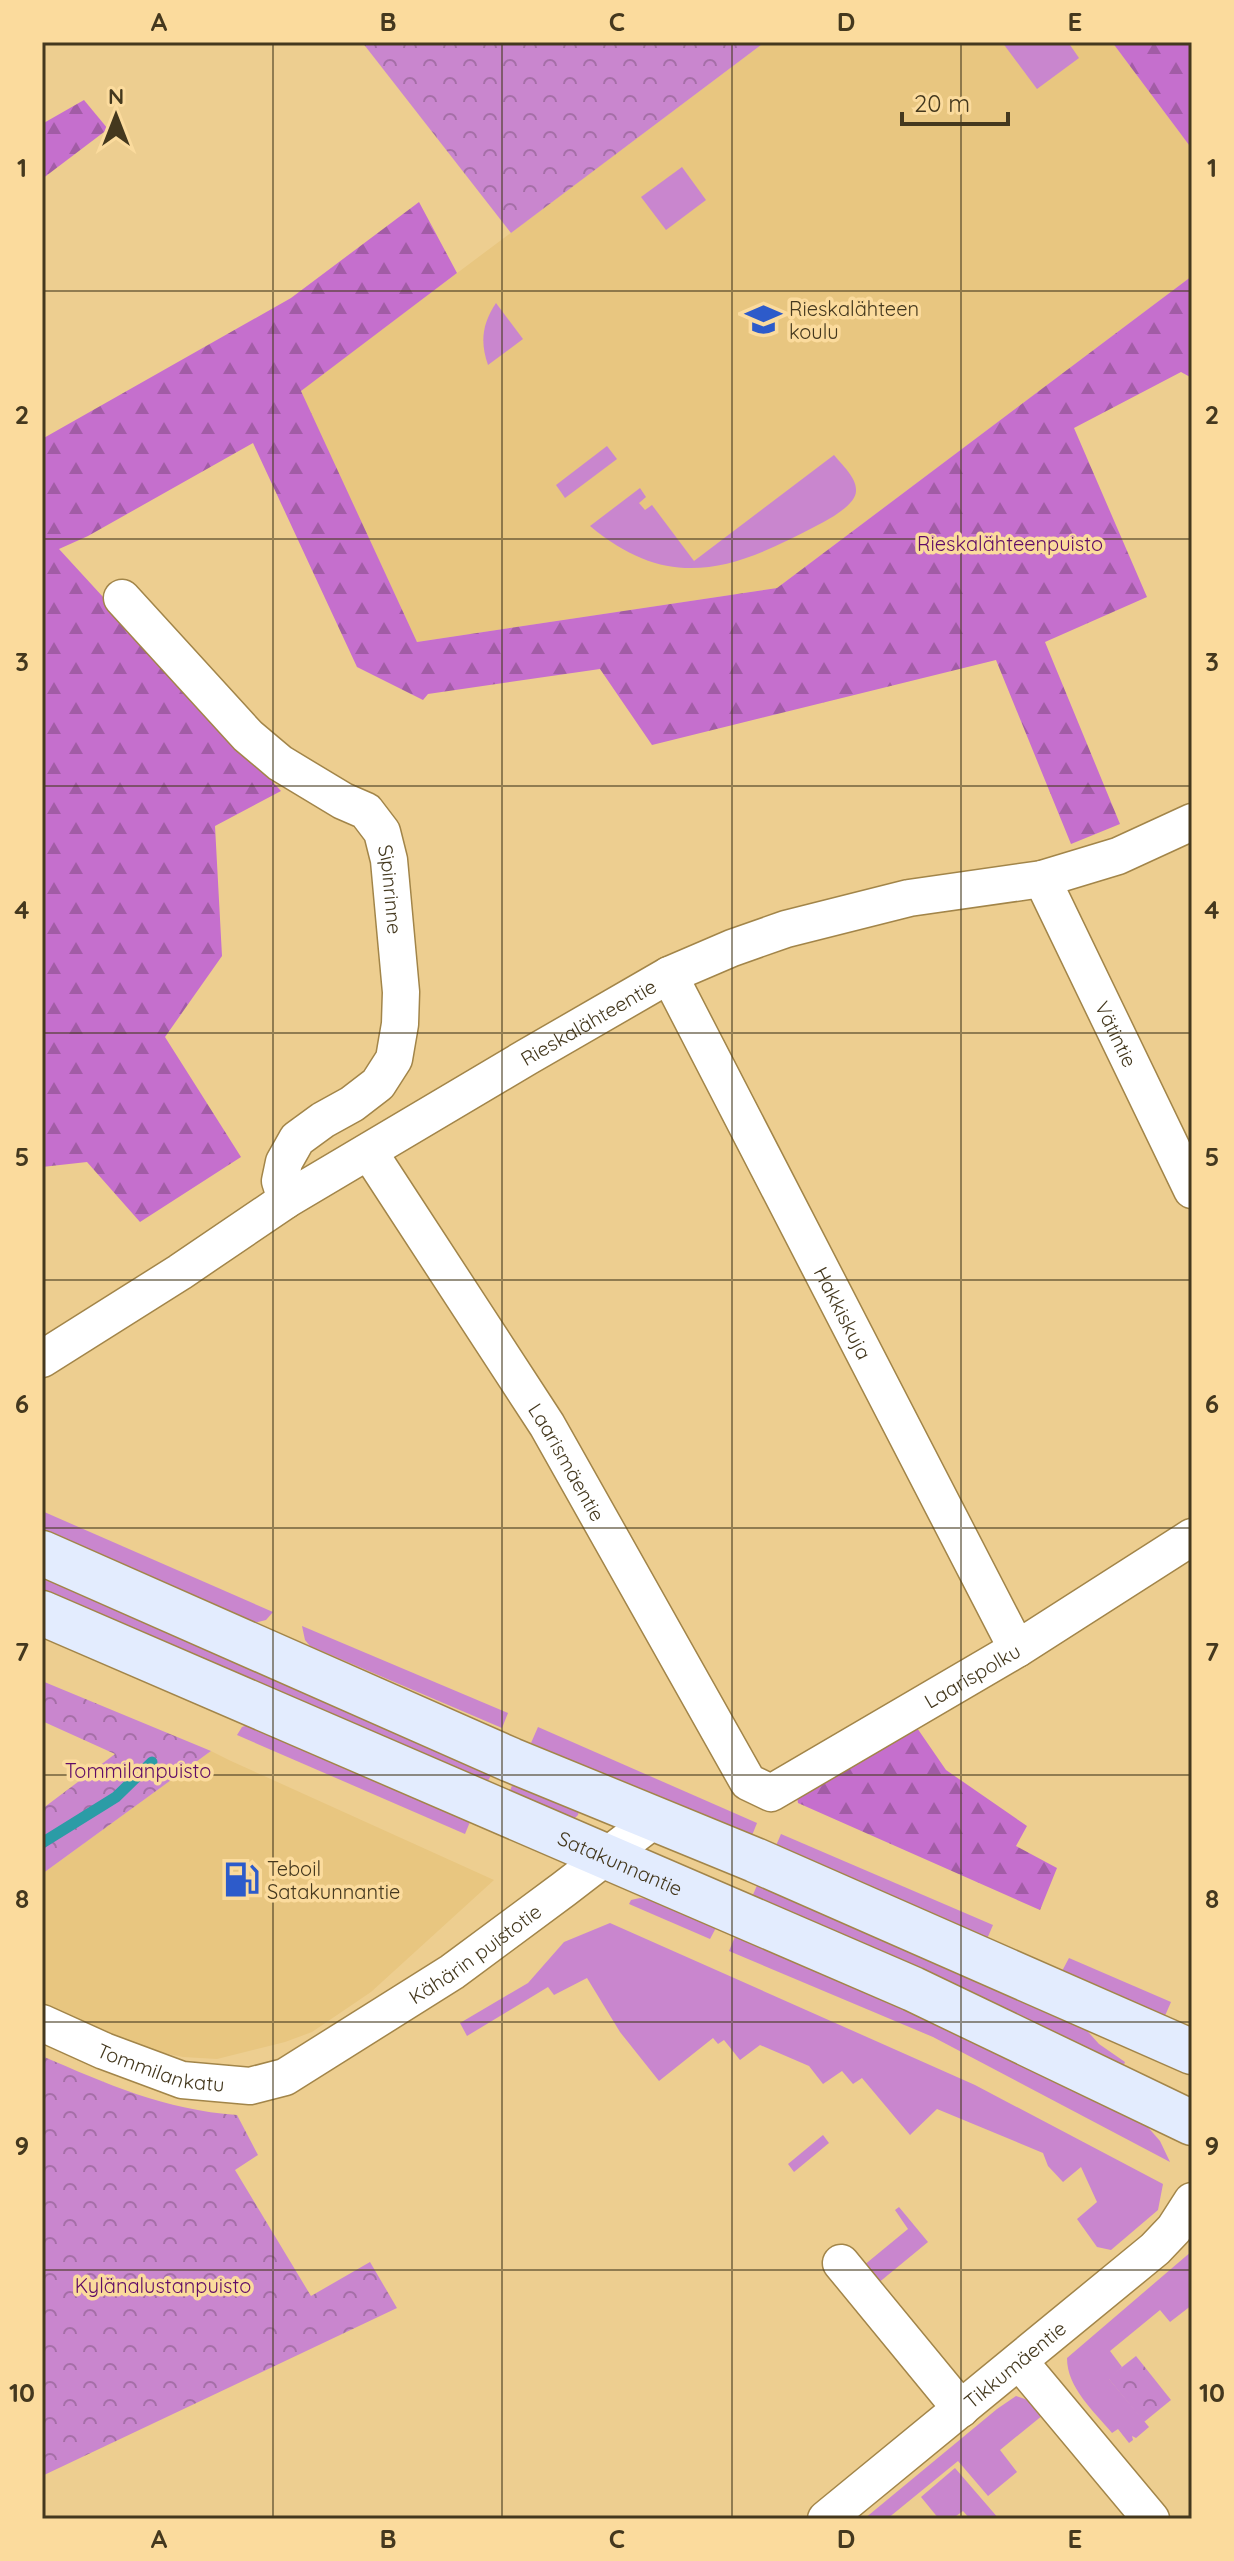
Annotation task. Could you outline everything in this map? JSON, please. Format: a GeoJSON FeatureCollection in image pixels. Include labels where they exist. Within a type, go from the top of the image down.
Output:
{"type":"FeatureCollection","features":[{"type":"Feature","properties":{"kind":"main road"},"geometry":{"type":"LineString","coordinates":[[42,1553],[511,1760],[755,1860],[1192,2052]]}},
{"type":"Feature","properties":{"kind":"main road","name":"Satakunnantie"},"geometry":{"type":"LineString","coordinates":[[42,1613],[913,1989],[1192,2123]]}},
{"type":"Feature","properties":{"kind":"street","name":"Sipinrinne"},"geometry":{"type":"LineString","coordinates":[[122,598],[248,736],[280,763],[343,801],[366,811],[382,832],[389,860],[401,992],[394,1059],[378,1084],[297,1139],[284,1162],[280,1181],[286,1200]]}},
{"type":"Feature","properties":{"kind":"street","name":"Rieskalähteentie"},"geometry":{"type":"LineString","coordinates":[[42,1359],[180,1272],[286,1200],[669,975],[732,948],[802,925],[909,898],[1042,879],[1118,856],[1192,822]]}},
{"type":"Feature","properties":{"kind":"street","name":"Vätintie"},"geometry":{"type":"LineString","coordinates":[[1042,879],[1192,1190]]}},
{"type":"Feature","properties":{"kind":"street","name":"Hakkiskuja"},"geometry":{"type":"LineString","coordinates":[[669,975],[1017,1649]]}},
{"type":"Feature","properties":{"kind":"street","name":"Laarismäentie"},"geometry":{"type":"LineString","coordinates":[[369,1152],[547,1425],[748,1782]]}},
{"type":"Feature","properties":{"kind":"street","name":"Laarispolku"},"geometry":{"type":"LineString","coordinates":[[748,1782],[771,1793],[1017,1649],[1192,1537]]}},
{"type":"Feature","properties":{"kind":"street","name":"Kähärin puistotie"},"geometry":{"type":"LineString","coordinates":[[285,2077],[452,1972],[655,1819]]}},
{"type":"Feature","properties":{"kind":"street","name":"Tommilankatu"},"geometry":{"type":"LineString","coordinates":[[42,2023],[104,2051],[182,2080],[250,2086],[285,2077]]}},
{"type":"Feature","properties":{"kind":"street","name":"Tikkumäentie"},"geometry":{"type":"LineString","coordinates":[[826,2519],[1155,2249],[1174,2229],[1192,2201]]}},
{"type":"Feature","properties":{"kind":"street"},"geometry":{"type":"LineString","coordinates":[[841,2263],[961,2409]]}},
{"type":"Feature","properties":{"kind":"street"},"geometry":{"type":"LineString","coordinates":[[1019,2361],[1151,2519]]}},
{"type":"Feature","properties":{"kind":"shaded area","name":"Rieskalähteen koulu"},"geometry":{"type":"Polygon","coordinates":[[[765,42],[1112,42],[1192,149],[1192,276],[777,588],[417,642],[300,391],[765,42]]]}},
{"type":"Feature","properties":{"kind":"shaded area"},"geometry":{"type":"Polygon","coordinates":[[[211,1751],[494,1880],[371,1992],[312,2032],[285,2042],[217,2059],[183,2057],[154,2051],[42,2007],[42,1874],[211,1751]]]}},
{"type":"Feature","properties":{"kind":"green space"},"geometry":{"type":"Polygon","coordinates":[[[362,42],[765,42],[511,233],[362,42]]]}},
{"type":"Feature","properties":{"kind":"green space"},"geometry":{"type":"Polygon","coordinates":[[[1002,42],[1068,42],[1079,58],[1037,89],[1002,42]]]}},
{"type":"Feature","properties":{"kind":"green space"},"geometry":{"type":"Polygon","coordinates":[[[1112,42],[1192,42],[1192,149],[1112,42]]]}},
{"type":"Feature","properties":{"kind":"green space"},"geometry":{"type":"Polygon","coordinates":[[[84,100],[108,129],[42,179],[42,124],[84,100]]]}},
{"type":"Feature","properties":{"kind":"green space"},"geometry":{"type":"Polygon","coordinates":[[[682,167],[706,200],[666,230],[641,197],[682,167]]]}},
{"type":"Feature","properties":{"kind":"green space","name":"Rieskalähteenpuisto"},"geometry":{"type":"Polygon","coordinates":[[[419,202],[457,273],[301,391],[417,642],[777,588],[1192,276],[1192,378],[1181,372],[1074,428],[1147,597],[1045,642],[1120,824],[1071,844],[996,660],[652,745],[600,669],[428,694],[423,700],[357,667],[253,443],[88,536],[59,549],[281,791],[215,826],[222,956],[165,1037],[241,1157],[140,1222],[87,1162],[42,1167],[42,439],[291,298],[419,202]]]}},
{"type":"Feature","properties":{"kind":"green space"},"geometry":{"type":"Polygon","coordinates":[[[496,303],[523,339],[488,365],[484,333],[496,303]]]}},
{"type":"Feature","properties":{"kind":"green space"},"geometry":{"type":"Polygon","coordinates":[[[607,446],[617,459],[565,498],[556,485],[607,446]]]}},
{"type":"Feature","properties":{"kind":"green space"},"geometry":{"type":"Polygon","coordinates":[[[834,455],[856,486],[855,496],[847,507],[786,541],[729,563],[702,568],[675,567],[647,560],[619,547],[590,526],[640,488],[646,497],[639,503],[645,510],[652,505],[694,561],[834,455]]]}},
{"type":"Feature","properties":{"kind":"green space"},"geometry":{"type":"Polygon","coordinates":[[[42,1511],[273,1612],[266,1620],[254,1623],[42,1529],[42,1511]]]}},
{"type":"Feature","properties":{"kind":"green space"},"geometry":{"type":"Polygon","coordinates":[[[42,1570],[494,1769],[487,1783],[42,1590],[42,1570]]]}},
{"type":"Feature","properties":{"kind":"green space"},"geometry":{"type":"Polygon","coordinates":[[[302,1626],[508,1713],[502,1728],[310,1646],[305,1640],[302,1626]]]}},
{"type":"Feature","properties":{"kind":"green space","name":"Tommilanpuisto"},"geometry":{"type":"Polygon","coordinates":[[[42,1681],[211,1751],[42,1874],[42,1809],[115,1754],[42,1721],[42,1681]]]}},
{"type":"Feature","properties":{"kind":"green space"},"geometry":{"type":"Polygon","coordinates":[[[251,1724],[472,1817],[465,1834],[237,1735],[242,1727],[251,1724]]]}},
{"type":"Feature","properties":{"kind":"green space"},"geometry":{"type":"Polygon","coordinates":[[[915,1725],[946,1770],[1027,1826],[1016,1846],[1057,1868],[1040,1910],[798,1803],[797,1797],[915,1725]]]}},
{"type":"Feature","properties":{"kind":"green space"},"geometry":{"type":"Polygon","coordinates":[[[538,1727],[757,1823],[751,1838],[531,1743],[538,1727]]]}},
{"type":"Feature","properties":{"kind":"green space"},"geometry":{"type":"Polygon","coordinates":[[[514,1780],[579,1811],[578,1815],[574,1819],[510,1791],[514,1780]]]}},
{"type":"Feature","properties":{"kind":"green space"},"geometry":{"type":"Polygon","coordinates":[[[781,1834],[993,1925],[987,1939],[775,1848],[781,1834]]]}},
{"type":"Feature","properties":{"kind":"green space"},"geometry":{"type":"Polygon","coordinates":[[[758,1883],[1081,2024],[1099,2044],[1125,2062],[1123,2067],[752,1897],[758,1883]]]}},
{"type":"Feature","properties":{"kind":"green space"},"geometry":{"type":"Polygon","coordinates":[[[631,1900],[664,1901],[718,1924],[710,1939],[629,1904],[631,1900]]]}},
{"type":"Feature","properties":{"kind":"green space"},"geometry":{"type":"Polygon","coordinates":[[[610,1923],[975,2085],[1163,2184],[1158,2210],[1111,2250],[1097,2247],[1077,2219],[1097,2202],[1081,2167],[1063,2182],[1048,2166],[1043,2153],[937,2109],[910,2135],[862,2078],[853,2084],[842,2071],[823,2084],[809,2066],[760,2045],[740,2060],[724,2040],[718,2044],[713,2038],[659,2081],[620,2032],[587,1978],[554,1995],[548,1987],[467,2036],[460,2023],[528,1983],[564,1942],[610,1923]]]}},
{"type":"Feature","properties":{"kind":"green space"},"geometry":{"type":"Polygon","coordinates":[[[737,1932],[939,2021],[1146,2125],[1160,2141],[1170,2162],[933,2037],[729,1951],[737,1932]]]}},
{"type":"Feature","properties":{"kind":"green space"},"geometry":{"type":"Polygon","coordinates":[[[1069,1958],[1171,2002],[1164,2018],[1061,1973],[1069,1958]]]}},
{"type":"Feature","properties":{"kind":"green space","name":"Kylänalustanpuisto"},"geometry":{"type":"Polygon","coordinates":[[[42,2056],[161,2102],[237,2115],[258,2155],[235,2170],[311,2296],[370,2262],[397,2308],[42,2476],[42,2056]]]}},
{"type":"Feature","properties":{"kind":"green space"},"geometry":{"type":"Polygon","coordinates":[[[823,2135],[829,2143],[794,2172],[788,2164],[823,2135]]]}},
{"type":"Feature","properties":{"kind":"green space"},"geometry":{"type":"Polygon","coordinates":[[[899,2207],[928,2242],[877,2284],[863,2266],[908,2229],[895,2210],[899,2207]]]}},
{"type":"Feature","properties":{"kind":"green space"},"geometry":{"type":"Polygon","coordinates":[[[1192,2251],[1192,2305],[1170,2322],[1160,2310],[1110,2351],[1122,2367],[1109,2379],[1149,2427],[1136,2438],[1132,2436],[1133,2440],[1129,2443],[1118,2429],[1112,2433],[1076,2389],[1067,2358],[1192,2251]]]}},
{"type":"Feature","properties":{"kind":"green space"},"geometry":{"type":"Polygon","coordinates":[[[1136,2356],[1171,2400],[1144,2422],[1108,2378],[1136,2356]]]}},
{"type":"Feature","properties":{"kind":"green space"},"geometry":{"type":"Polygon","coordinates":[[[1016,2396],[1028,2400],[1043,2415],[1000,2450],[1017,2472],[988,2496],[958,2461],[887,2519],[864,2519],[997,2409],[1016,2396]]]}},
{"type":"Feature","properties":{"kind":"green space"},"geometry":{"type":"Polygon","coordinates":[[[955,2468],[999,2519],[970,2519],[963,2511],[952,2519],[939,2519],[921,2497],[955,2468]]]}},
{"type":"Feature","properties":{"kind":"waterway"},"geometry":{"type":"LineString","coordinates":[[42,1843],[116,1797],[152,1762]]}},
{"type":"Feature","properties":{"kind":"place","name":"Rieskalähteen koulu"},"geometry":{"type":"Point","coordinates":[763,320]}},
{"type":"Feature","properties":{"kind":"place","name":"Teboil Satakunnantie"},"geometry":{"type":"Point","coordinates":[241,1879]}}]}
